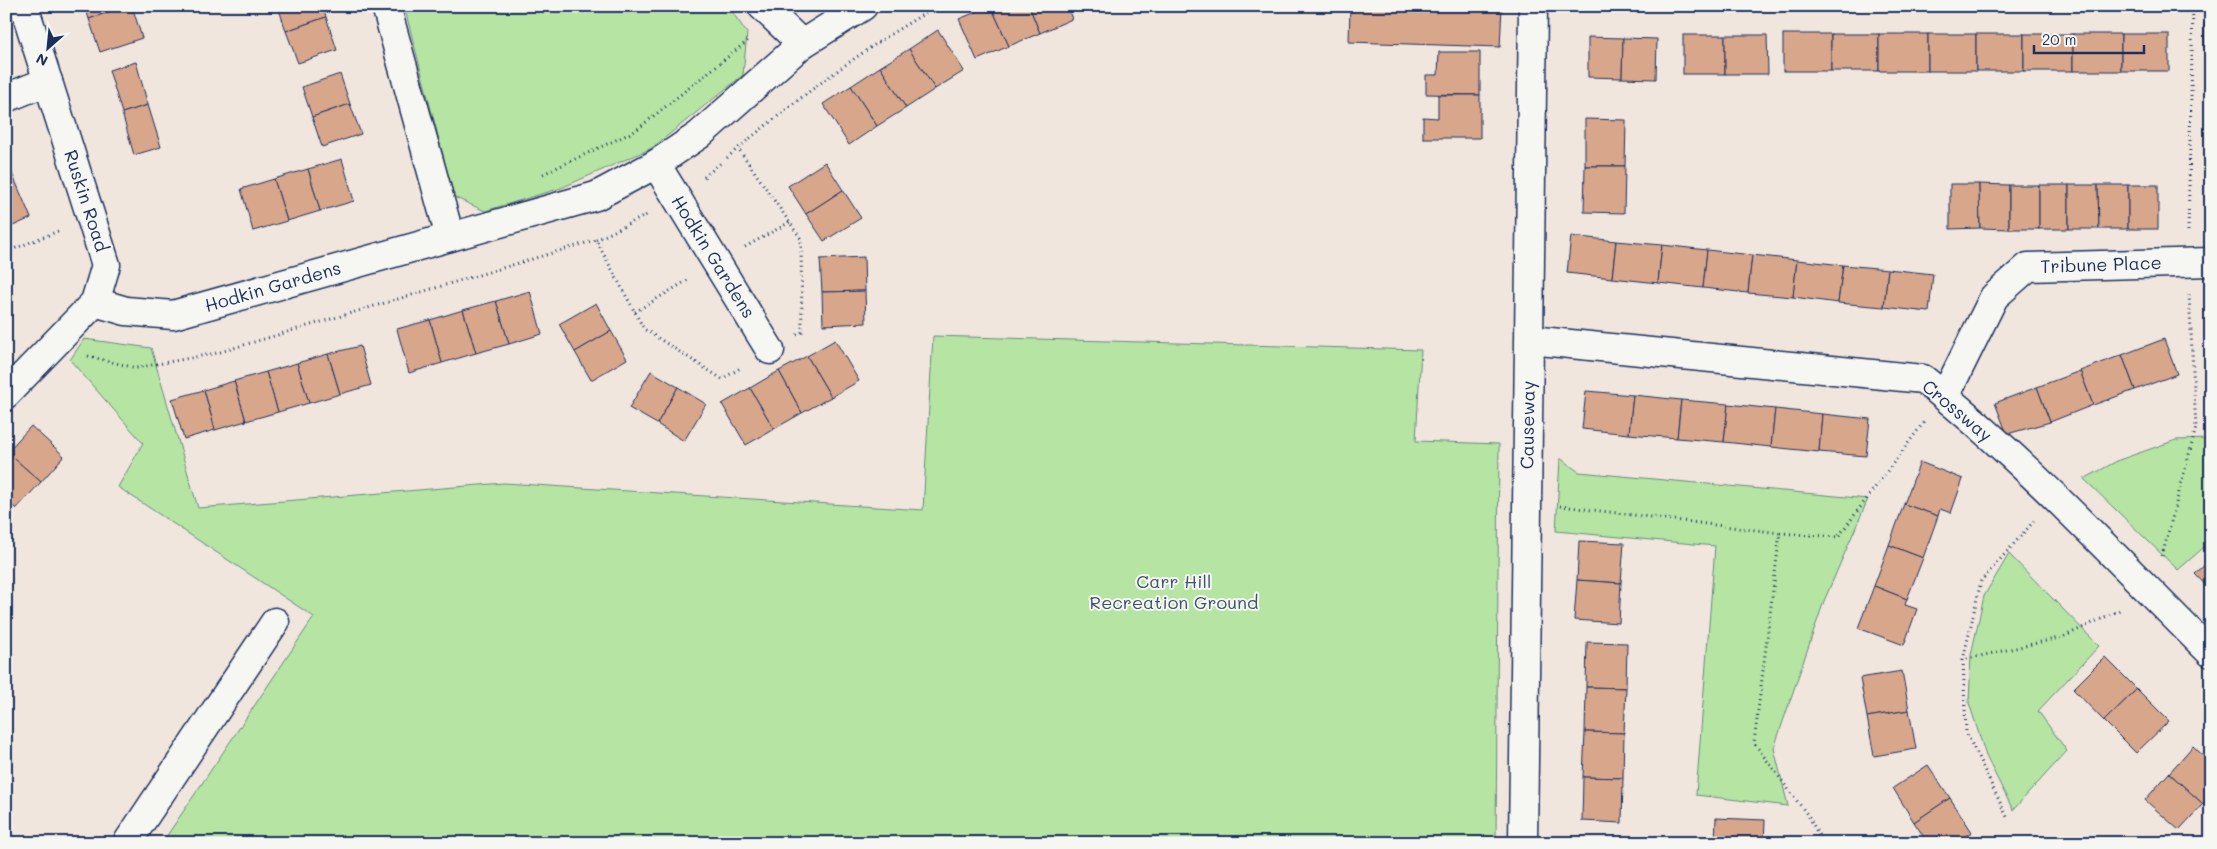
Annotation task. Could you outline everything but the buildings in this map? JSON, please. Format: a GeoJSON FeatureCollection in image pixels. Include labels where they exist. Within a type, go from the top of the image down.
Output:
{"type":"FeatureCollection","features":[{"type":"Feature","properties":{"kind":"street","name":"Ruskin Road"},"geometry":{"type":"LineString","coordinates":[[6,394],[95,302],[106,264],[24,6]]}},
{"type":"Feature","properties":{"kind":"street"},"geometry":{"type":"LineString","coordinates":[[386,6],[450,237]]}},
{"type":"Feature","properties":{"kind":"street","name":"Hodkin Gardens"},"geometry":{"type":"LineString","coordinates":[[95,302],[126,311],[173,315],[596,196],[656,164],[699,135],[802,44],[863,6]]}},
{"type":"Feature","properties":{"kind":"street","name":"Causeway"},"geometry":{"type":"LineString","coordinates":[[1523,843],[1533,6]]}},
{"type":"Feature","properties":{"kind":"street"},"geometry":{"type":"LineString","coordinates":[[769,13],[802,44]]}},
{"type":"Feature","properties":{"kind":"street"},"geometry":{"type":"LineString","coordinates":[[6,98],[48,81]]}},
{"type":"Feature","properties":{"kind":"street","name":"Hodkin Gardens"},"geometry":{"type":"LineString","coordinates":[[656,164],[770,350]]}},
{"type":"Feature","properties":{"kind":"street","name":"Tribune Place"},"geometry":{"type":"LineString","coordinates":[[1944,396],[1994,297],[2028,267],[2199,262]]}},
{"type":"Feature","properties":{"kind":"street","name":"Crossway"},"geometry":{"type":"LineString","coordinates":[[1530,340],[1923,379],[2055,497],[2211,653]]}},
{"type":"Feature","properties":{"kind":"street"},"geometry":{"type":"LineString","coordinates":[[127,843],[276,622]]}},
{"type":"Feature","properties":{"kind":"path"},"geometry":{"type":"LineString","coordinates":[[52,346],[136,368],[217,353],[596,240],[644,329],[722,379],[802,332],[801,239],[738,148],[794,103],[907,23],[938,6]]}},
{"type":"Feature","properties":{"kind":"path"},"geometry":{"type":"LineString","coordinates":[[1963,660],[2063,637],[2152,595],[2196,428],[2199,262],[2193,6]]}},
{"type":"Feature","properties":{"kind":"path"},"geometry":{"type":"LineString","coordinates":[[535,177],[635,131],[769,13]]}},
{"type":"Feature","properties":{"kind":"path"},"geometry":{"type":"LineString","coordinates":[[6,252],[66,227]]}},
{"type":"Feature","properties":{"kind":"path"},"geometry":{"type":"LineString","coordinates":[[1527,502],[1780,533],[1838,537],[1890,465],[1944,396]]}},
{"type":"Feature","properties":{"kind":"path"},"geometry":{"type":"LineString","coordinates":[[2008,819],[1966,732],[1963,660],[1982,581],[2055,497]]}},
{"type":"Feature","properties":{"kind":"path"},"geometry":{"type":"LineString","coordinates":[[1780,533],[1754,743],[1809,817],[1824,843]]}},
{"type":"Feature","properties":{"kind":"green space"},"geometry":{"type":"Polygon","coordinates":[[[404,6],[728,6],[747,33],[743,75],[652,148],[561,188],[485,211],[454,197],[404,6]]]}},
{"type":"Feature","properties":{"kind":"green space","name":"Carr Hill Recreation Ground"},"geometry":{"type":"Polygon","coordinates":[[[933,336],[1421,350],[1416,441],[1499,444],[1496,843],[162,843],[314,617],[118,487],[143,443],[70,360],[84,339],[151,348],[198,508],[504,483],[923,510],[933,336]]]}},
{"type":"Feature","properties":{"kind":"green space"},"geometry":{"type":"Polygon","coordinates":[[[2211,439],[2211,541],[2178,570],[2084,479],[2119,460],[2176,440],[2211,439]]]}},
{"type":"Feature","properties":{"kind":"green space"},"geometry":{"type":"Polygon","coordinates":[[[1560,458],[1579,472],[1868,499],[1824,601],[1774,748],[1788,806],[1696,795],[1715,546],[1556,531],[1560,458]]]}},
{"type":"Feature","properties":{"kind":"green space"},"geometry":{"type":"Polygon","coordinates":[[[2009,554],[2099,646],[2038,711],[2067,751],[2013,810],[1986,756],[1969,703],[1971,655],[1984,596],[2009,554]]]}}]}
